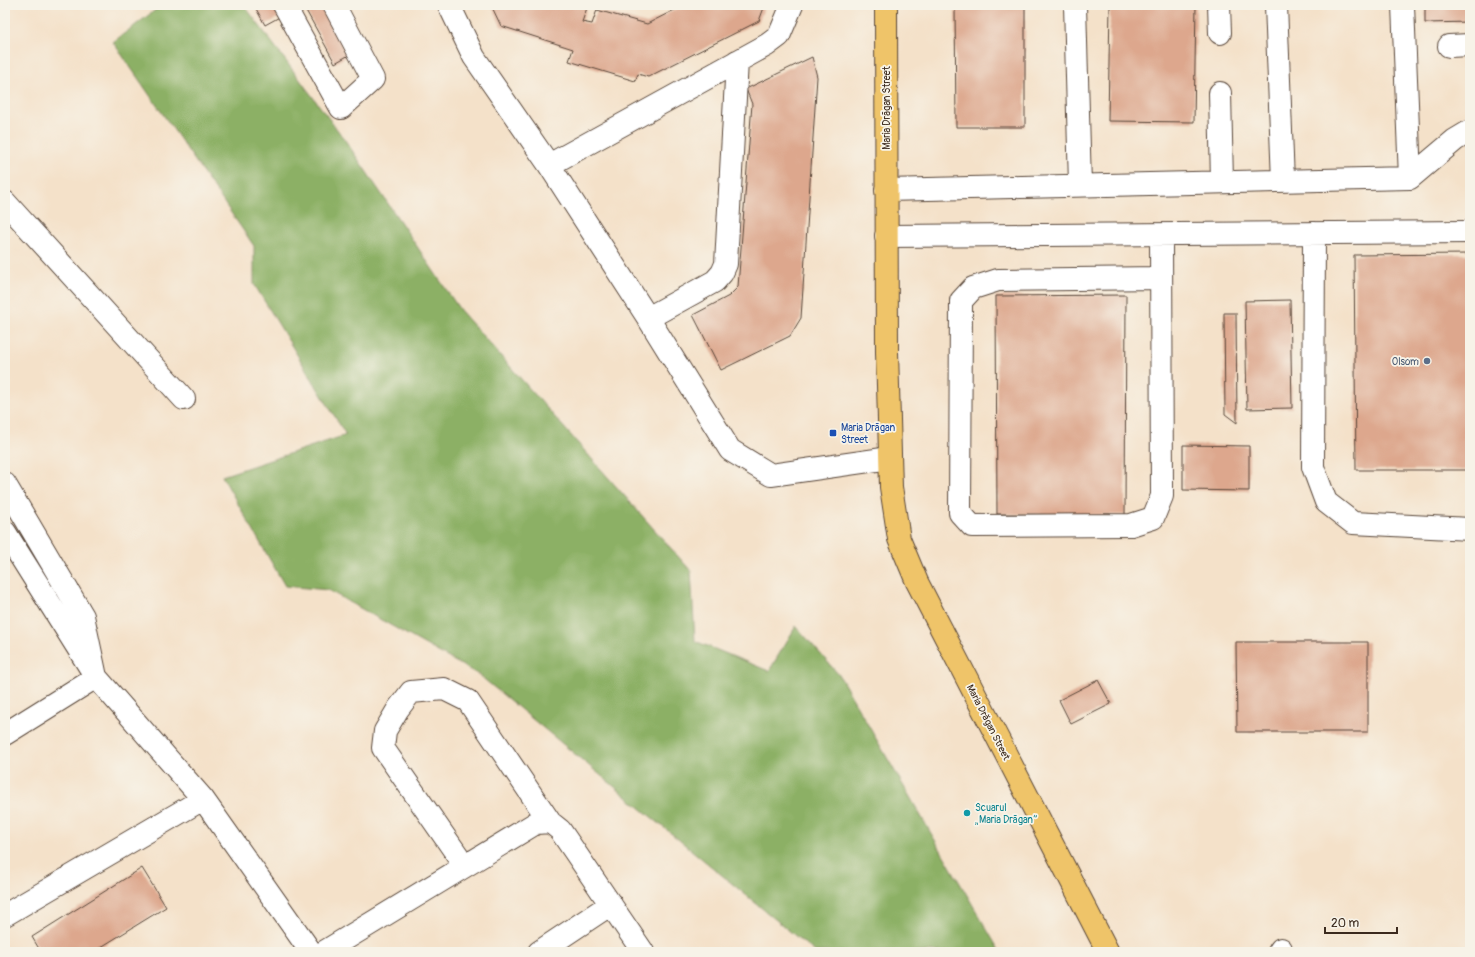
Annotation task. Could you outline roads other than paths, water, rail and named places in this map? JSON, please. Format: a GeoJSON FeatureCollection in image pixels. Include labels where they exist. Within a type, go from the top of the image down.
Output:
{"type":"FeatureCollection","features":[{"type":"Feature","properties":{"kind":"main road","name":"Maria Drăgan Street"},"geometry":{"type":"LineString","coordinates":[[886,5],[886,236],[890,487],[899,539],[917,582],[1108,952]]}},
{"type":"Feature","properties":{"kind":"lane"},"geometry":{"type":"LineString","coordinates":[[284,5],[341,108],[373,79],[334,5]]}},
{"type":"Feature","properties":{"kind":"lane"},"geometry":{"type":"LineString","coordinates":[[449,5],[474,57],[549,165],[648,318],[730,450],[772,475],[890,458]]}},
{"type":"Feature","properties":{"kind":"lane"},"geometry":{"type":"LineString","coordinates":[[549,165],[767,45],[779,36],[792,5]]}},
{"type":"Feature","properties":{"kind":"lane"},"geometry":{"type":"LineString","coordinates":[[1076,5],[1080,186]]}},
{"type":"Feature","properties":{"kind":"lane"},"geometry":{"type":"LineString","coordinates":[[1219,5],[1220,33]]}},
{"type":"Feature","properties":{"kind":"lane"},"geometry":{"type":"LineString","coordinates":[[1276,5],[1283,181]]}},
{"type":"Feature","properties":{"kind":"lane"},"geometry":{"type":"LineString","coordinates":[[1403,5],[1410,178]]}},
{"type":"Feature","properties":{"kind":"lane"},"geometry":{"type":"LineString","coordinates":[[648,318],[715,281],[722,273],[726,264],[737,61]]}},
{"type":"Feature","properties":{"kind":"lane"},"geometry":{"type":"LineString","coordinates":[[1220,92],[1222,182]]}},
{"type":"Feature","properties":{"kind":"lane"},"geometry":{"type":"LineString","coordinates":[[886,190],[1410,178],[1455,140],[1470,131]]}},
{"type":"Feature","properties":{"kind":"lane"},"geometry":{"type":"LineString","coordinates":[[5,202],[184,399]]}},
{"type":"Feature","properties":{"kind":"lane"},"geometry":{"type":"LineString","coordinates":[[886,236],[1470,232]]}},
{"type":"Feature","properties":{"kind":"lane"},"geometry":{"type":"LineString","coordinates":[[1314,234],[1313,468],[1326,502],[1353,523],[1470,529]]}},
{"type":"Feature","properties":{"kind":"lane"},"geometry":{"type":"LineString","coordinates":[[1160,278],[998,280],[973,288],[961,301],[960,513],[972,526],[1131,525],[1153,518],[1162,496],[1161,235]]}},
{"type":"Feature","properties":{"kind":"lane"},"geometry":{"type":"LineString","coordinates":[[5,484],[83,616],[96,677]]}},
{"type":"Feature","properties":{"kind":"lane"},"geometry":{"type":"LineString","coordinates":[[5,532],[96,677],[203,800],[312,952]]}},
{"type":"Feature","properties":{"kind":"lane"},"geometry":{"type":"LineString","coordinates":[[5,734],[96,677]]}},
{"type":"Feature","properties":{"kind":"lane"},"geometry":{"type":"LineString","coordinates":[[465,866],[383,748],[385,731],[398,709],[411,692],[444,689],[468,700],[550,822],[560,830],[643,952]]}},
{"type":"Feature","properties":{"kind":"lane"},"geometry":{"type":"LineString","coordinates":[[5,915],[203,800]]}},
{"type":"Feature","properties":{"kind":"lane"},"geometry":{"type":"LineString","coordinates":[[324,952],[536,823],[550,822]]}},
{"type":"Feature","properties":{"kind":"lane"},"geometry":{"type":"LineString","coordinates":[[539,952],[611,904]]}},
{"type":"Feature","properties":{"kind":"place","name":"Olsom"},"geometry":{"type":"Point","coordinates":[1427,361]}},
{"type":"Feature","properties":{"kind":"place","name":"Maria Drăgan Street"},"geometry":{"type":"Point","coordinates":[833,433]}},
{"type":"Feature","properties":{"kind":"place","name":"Scuarul „Maria Drăgan”"},"geometry":{"type":"Point","coordinates":[967,813]}}]}
